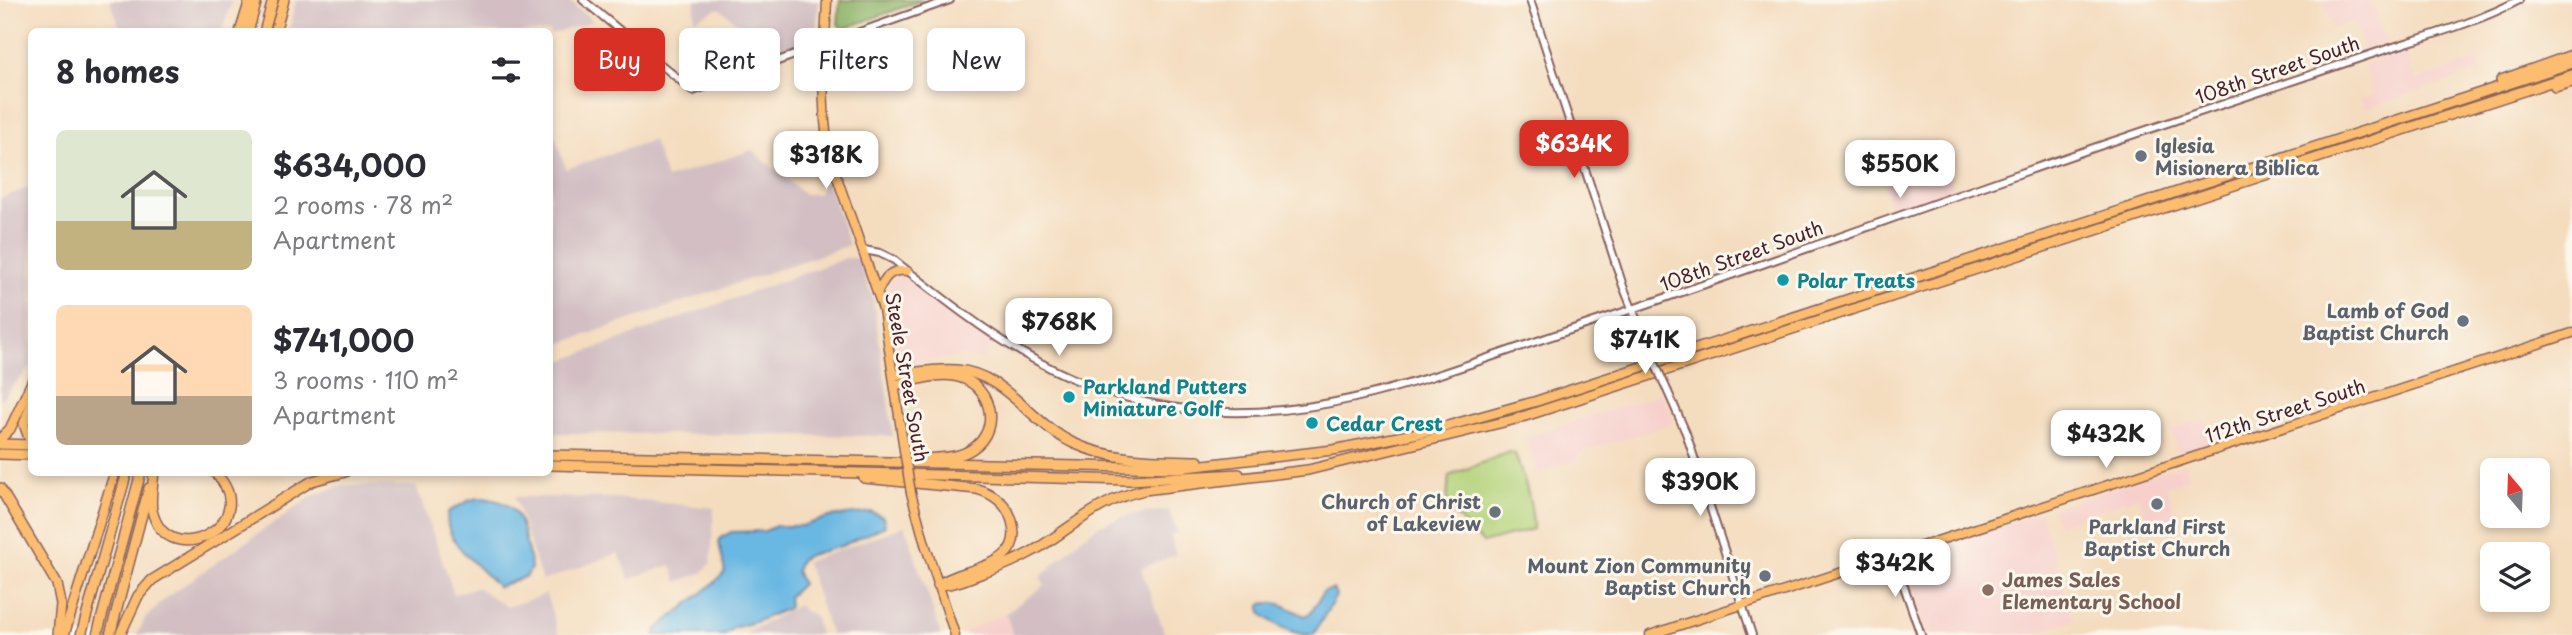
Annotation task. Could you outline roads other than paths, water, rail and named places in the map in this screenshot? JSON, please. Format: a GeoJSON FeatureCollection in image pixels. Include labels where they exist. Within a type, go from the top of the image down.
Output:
{"type":"FeatureCollection","features":[{"type":"Feature","properties":{"kind":"highway"},"geometry":{"type":"LineString","coordinates":[[241,28],[250,0]]}},
{"type":"Feature","properties":{"kind":"highway"},"geometry":{"type":"LineString","coordinates":[[249,28],[257,0]]}},
{"type":"Feature","properties":{"kind":"highway"},"geometry":{"type":"LineString","coordinates":[[265,28],[273,0]]}},
{"type":"Feature","properties":{"kind":"highway"},"geometry":{"type":"LineString","coordinates":[[276,28],[284,0]]}},
{"type":"Feature","properties":{"kind":"highway"},"geometry":{"type":"LineString","coordinates":[[2400,118],[2572,55]]}},
{"type":"Feature","properties":{"kind":"highway"},"geometry":{"type":"LineString","coordinates":[[553,455],[1133,469],[1235,462],[1333,450],[1387,440],[1537,401],[2572,63]]}},
{"type":"Feature","properties":{"kind":"highway"},"geometry":{"type":"LineString","coordinates":[[938,585],[949,585],[1015,561],[1089,511],[1129,493],[1308,470],[1516,419],[2572,75]]}},
{"type":"Feature","properties":{"kind":"highway"},"geometry":{"type":"LineString","coordinates":[[2405,131],[2572,82]]}},
{"type":"Feature","properties":{"kind":"highway"},"geometry":{"type":"LineString","coordinates":[[894,380],[952,370],[980,375],[1062,437],[1102,454],[1162,460],[1235,462]]}},
{"type":"Feature","properties":{"kind":"highway"},"geometry":{"type":"LineString","coordinates":[[828,462],[852,458],[956,456],[975,446],[985,433],[990,416],[988,404],[982,391],[968,380],[947,375],[894,380]]}},
{"type":"Feature","properties":{"kind":"highway"},"geometry":{"type":"LineString","coordinates":[[0,442],[10,429],[28,391]]}},
{"type":"Feature","properties":{"kind":"highway"},"geometry":{"type":"LineString","coordinates":[[28,413],[24,424],[28,437]]}},
{"type":"Feature","properties":{"kind":"highway"},"geometry":{"type":"LineString","coordinates":[[0,442],[28,446]]}},
{"type":"Feature","properties":{"kind":"highway"},"geometry":{"type":"LineString","coordinates":[[0,454],[28,455]]}},
{"type":"Feature","properties":{"kind":"highway"},"geometry":{"type":"LineString","coordinates":[[553,465],[1129,480],[1234,474],[1359,458]]}},
{"type":"Feature","properties":{"kind":"highway"},"geometry":{"type":"LineString","coordinates":[[831,472],[845,477],[977,489],[1003,502],[1013,525],[1008,551],[992,564],[947,579],[938,585]]}},
{"type":"Feature","properties":{"kind":"highway"},"geometry":{"type":"LineString","coordinates":[[64,635],[114,476]]}},
{"type":"Feature","properties":{"kind":"highway"},"geometry":{"type":"LineString","coordinates":[[81,635],[126,476]]}},
{"type":"Feature","properties":{"kind":"highway"},"geometry":{"type":"LineString","coordinates":[[97,635],[140,476]]}},
{"type":"Feature","properties":{"kind":"highway"},"geometry":{"type":"LineString","coordinates":[[110,635],[152,476]]}},
{"type":"Feature","properties":{"kind":"highway"},"geometry":{"type":"LineString","coordinates":[[153,476],[152,507],[157,522],[173,537],[190,541],[212,533],[227,514],[226,491],[218,476]]}},
{"type":"Feature","properties":{"kind":"highway"},"geometry":{"type":"LineString","coordinates":[[120,635],[138,596],[152,580],[312,481],[330,476]]}},
{"type":"Feature","properties":{"kind":"highway"},"geometry":{"type":"LineString","coordinates":[[0,488],[57,584],[61,609],[58,635]]}},
{"type":"Feature","properties":{"kind":"main road","name":"Steele Street South"},"geometry":{"type":"LineString","coordinates":[[826,28],[827,0]]}},
{"type":"Feature","properties":{"kind":"main road","name":"Steele Street South"},"geometry":{"type":"LineString","coordinates":[[825,91],[827,146],[886,318],[911,492],[955,635]]}},
{"type":"Feature","properties":{"kind":"main road"},"geometry":{"type":"LineString","coordinates":[[878,291],[891,272],[907,271]]}},
{"type":"Feature","properties":{"kind":"main road","name":"112th Street South"},"geometry":{"type":"LineString","coordinates":[[1650,635],[2572,333]]}},
{"type":"Feature","properties":{"kind":"street"},"geometry":{"type":"LineString","coordinates":[[583,0],[693,91],[794,56]]}},
{"type":"Feature","properties":{"kind":"street"},"geometry":{"type":"LineString","coordinates":[[873,28],[950,0]]}},
{"type":"Feature","properties":{"kind":"street"},"geometry":{"type":"LineString","coordinates":[[1530,0],[1631,310],[1686,433],[1752,635]]}},
{"type":"Feature","properties":{"kind":"street","name":"108th Street South"},"geometry":{"type":"LineString","coordinates":[[864,250],[887,256],[977,326],[1015,351],[1044,367],[1107,391],[1146,403],[1189,410],[1286,411],[1336,404],[1631,310],[2494,12],[2519,0]]}},
{"type":"Feature","properties":{"kind":"street"},"geometry":{"type":"LineString","coordinates":[[1893,555],[1921,635]]}},
{"type":"Feature","properties":{"kind":"water"},"geometry":{"type":"Polygon","coordinates":[[[479,498],[505,503],[518,516],[530,560],[531,568],[527,576],[498,587],[456,543],[447,523],[448,512],[479,498]]]}},
{"type":"Feature","properties":{"kind":"water"},"geometry":{"type":"Polygon","coordinates":[[[872,512],[883,517],[885,526],[841,546],[800,560],[796,571],[802,584],[788,597],[789,607],[786,609],[733,628],[725,635],[655,635],[658,628],[725,572],[719,542],[731,532],[765,531],[776,526],[802,526],[829,517],[872,512]]]}},
{"type":"Feature","properties":{"kind":"water"},"geometry":{"type":"Polygon","coordinates":[[[1333,589],[1336,596],[1313,635],[1293,632],[1280,626],[1262,614],[1260,608],[1262,604],[1274,603],[1305,616],[1311,613],[1323,592],[1333,589]]]}},
{"type":"Feature","properties":{"kind":"place","name":"Iglesia Misionera Biblica"},"geometry":{"type":"Point","coordinates":[2141,156]}},
{"type":"Feature","properties":{"kind":"place","name":"Polar Treats"},"geometry":{"type":"Point","coordinates":[1783,280]}},
{"type":"Feature","properties":{"kind":"place","name":"Lamb of God Baptist Church"},"geometry":{"type":"Point","coordinates":[2463,321]}},
{"type":"Feature","properties":{"kind":"place","name":"Parkland Putters Miniature Golf"},"geometry":{"type":"Point","coordinates":[1069,397]}},
{"type":"Feature","properties":{"kind":"place","name":"Cedar Crest"},"geometry":{"type":"Point","coordinates":[1312,423]}},
{"type":"Feature","properties":{"kind":"place","name":"Parkland First Baptist Church"},"geometry":{"type":"Point","coordinates":[2157,504]}},
{"type":"Feature","properties":{"kind":"place","name":"Church of Christ of Lakeview"},"geometry":{"type":"Point","coordinates":[1495,512]}},
{"type":"Feature","properties":{"kind":"place","name":"Mount Zion Community Baptist Church"},"geometry":{"type":"Point","coordinates":[1765,576]}},
{"type":"Feature","properties":{"kind":"place","name":"James Sales Elementary School"},"geometry":{"type":"Point","coordinates":[1988,590]}}]}
